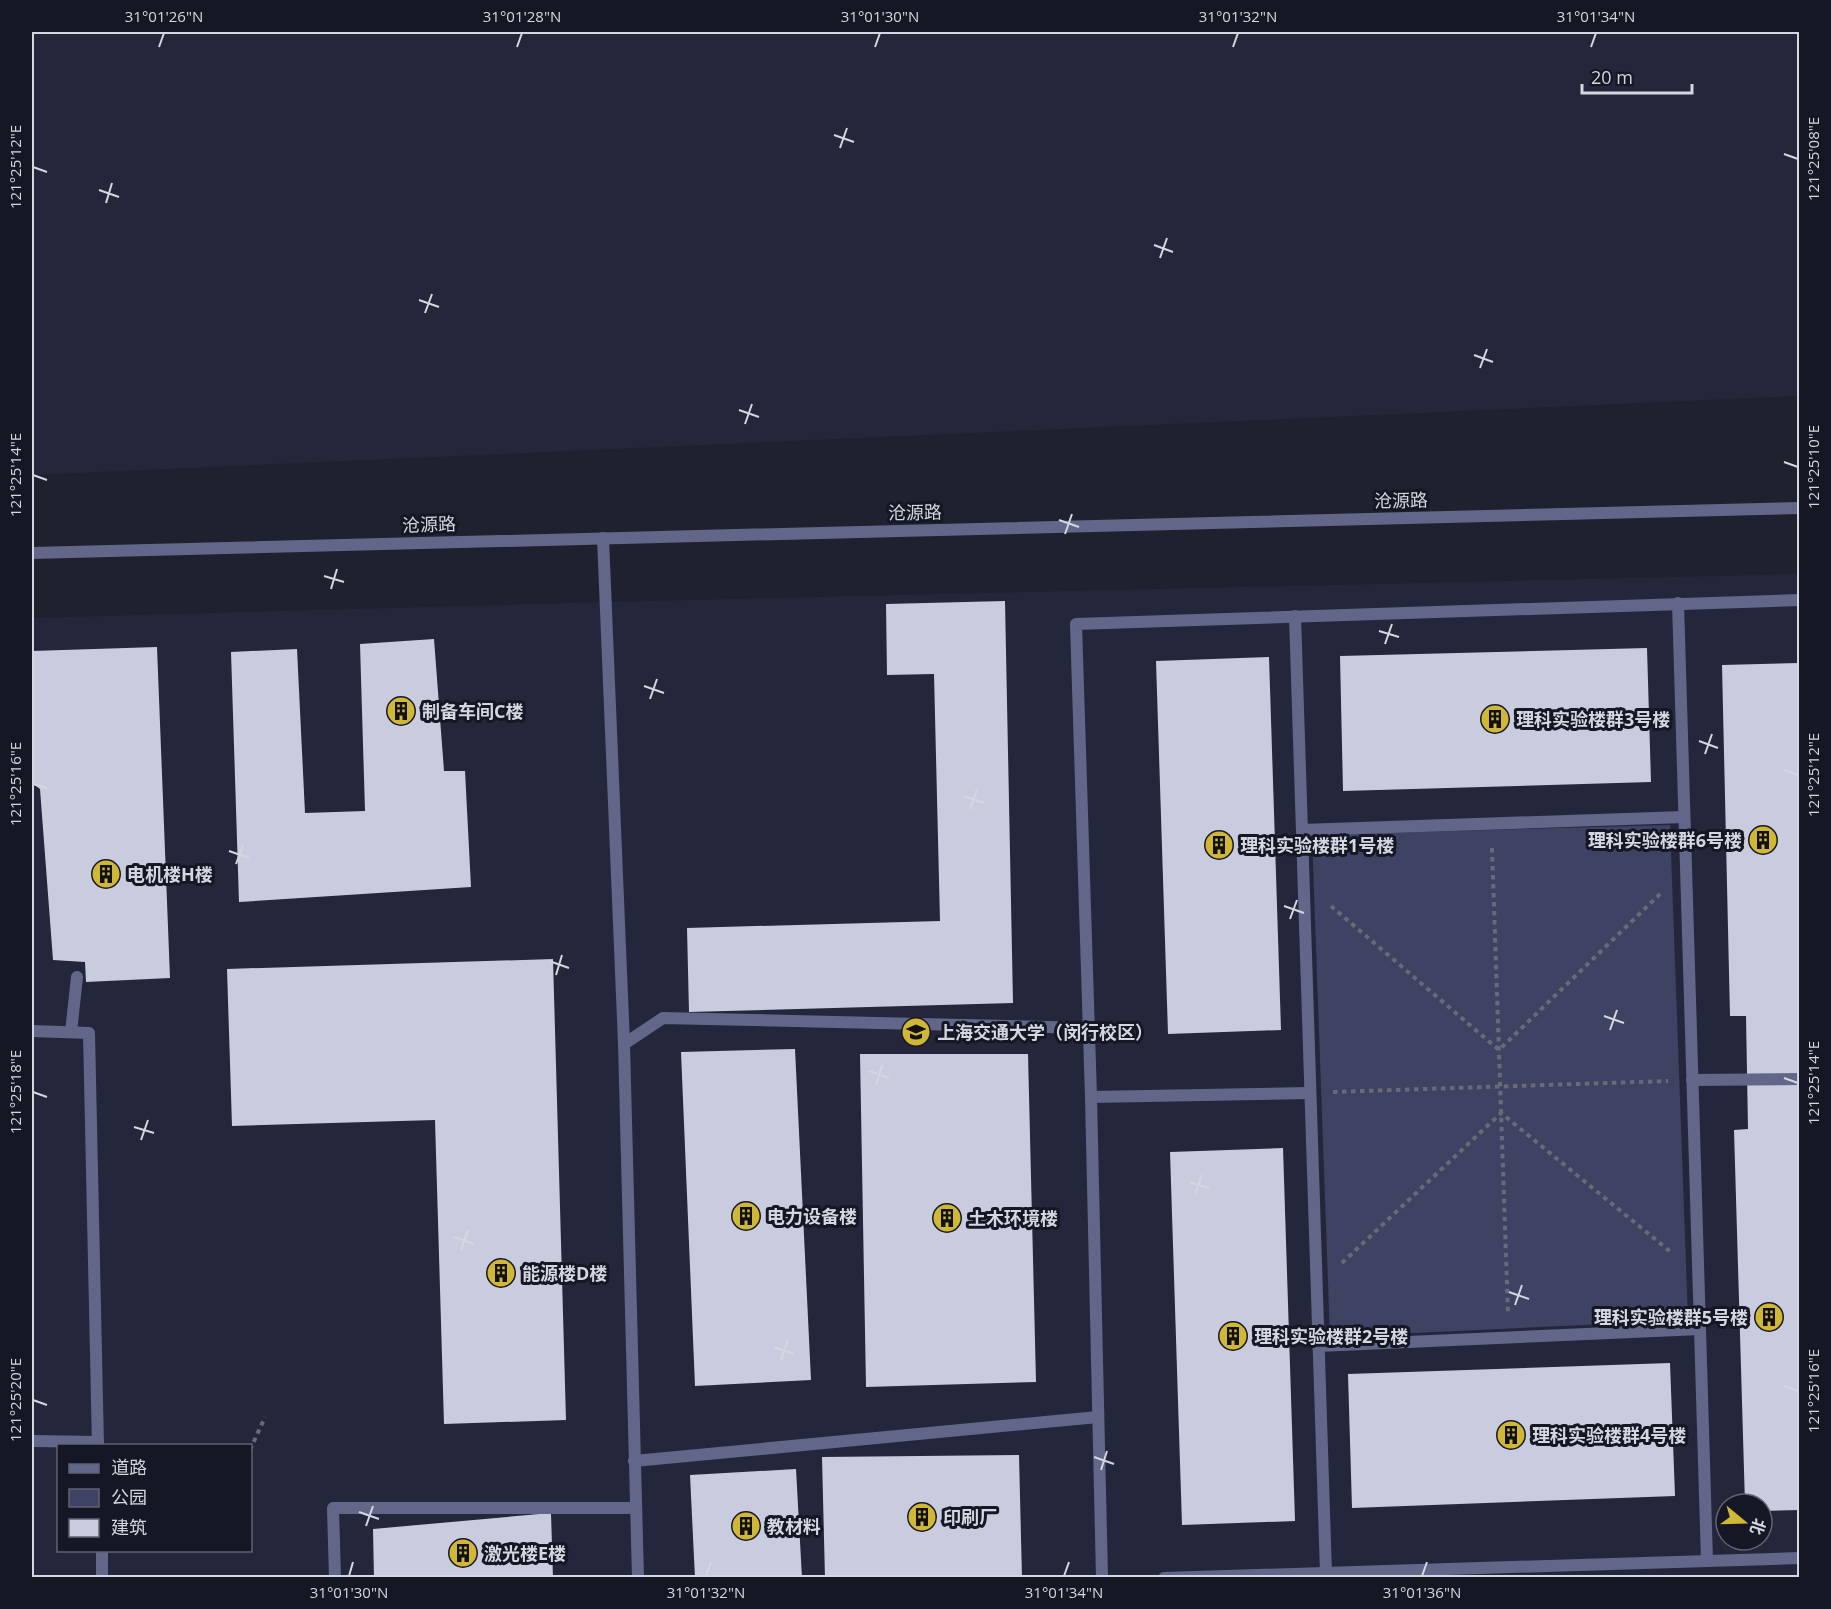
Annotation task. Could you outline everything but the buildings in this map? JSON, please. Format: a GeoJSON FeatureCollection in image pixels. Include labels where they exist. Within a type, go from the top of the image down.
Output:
{"type":"FeatureCollection","features":[{"type":"Feature","properties":{"kind":"street","name":"沧源路"},"geometry":{"type":"LineString","coordinates":[[32,553],[1800,508]]}},
{"type":"Feature","properties":{"kind":"street"},"geometry":{"type":"LineString","coordinates":[[603,538],[624,1044],[638,1578]]}},
{"type":"Feature","properties":{"kind":"street"},"geometry":{"type":"LineString","coordinates":[[1102,1578],[1077,624],[1800,600]]}},
{"type":"Feature","properties":{"kind":"street"},"geometry":{"type":"LineString","coordinates":[[1678,603],[1707,1561]]}},
{"type":"Feature","properties":{"kind":"street"},"geometry":{"type":"LineString","coordinates":[[1295,616],[1326,1573]]}},
{"type":"Feature","properties":{"kind":"street"},"geometry":{"type":"LineString","coordinates":[[1302,830],[1684,817]]}},
{"type":"Feature","properties":{"kind":"street"},"geometry":{"type":"LineString","coordinates":[[71,1032],[77,977]]}},
{"type":"Feature","properties":{"kind":"street"},"geometry":{"type":"LineString","coordinates":[[624,1044],[663,1018],[1089,1028]]}},
{"type":"Feature","properties":{"kind":"street"},"geometry":{"type":"LineString","coordinates":[[32,1031],[89,1033],[98,1444],[32,1441]]}},
{"type":"Feature","properties":{"kind":"street"},"geometry":{"type":"LineString","coordinates":[[1692,1080],[1800,1079]]}},
{"type":"Feature","properties":{"kind":"street"},"geometry":{"type":"LineString","coordinates":[[1091,1097],[1310,1093]]}},
{"type":"Feature","properties":{"kind":"street"},"geometry":{"type":"LineString","coordinates":[[1318,1346],[1700,1329]]}},
{"type":"Feature","properties":{"kind":"street"},"geometry":{"type":"LineString","coordinates":[[634,1461],[1098,1417]]}},
{"type":"Feature","properties":{"kind":"street"},"geometry":{"type":"LineString","coordinates":[[335,1578],[333,1508],[635,1508]]}},
{"type":"Feature","properties":{"kind":"street"},"geometry":{"type":"LineString","coordinates":[[102,1552],[102,1578]]}},
{"type":"Feature","properties":{"kind":"street"},"geometry":{"type":"LineString","coordinates":[[1164,1578],[1800,1558]]}},
{"type":"Feature","properties":{"kind":"path"},"geometry":{"type":"LineString","coordinates":[[1491,824],[1509,1338]]}},
{"type":"Feature","properties":{"kind":"path"},"geometry":{"type":"LineString","coordinates":[[1499,1050],[1686,868]]}},
{"type":"Feature","properties":{"kind":"path"},"geometry":{"type":"LineString","coordinates":[[1303,883],[1499,1050]]}},
{"type":"Feature","properties":{"kind":"path"},"geometry":{"type":"LineString","coordinates":[[1310,1093],[1692,1080]]}},
{"type":"Feature","properties":{"kind":"path"},"geometry":{"type":"LineString","coordinates":[[1501,1113],[1698,1275]]}},
{"type":"Feature","properties":{"kind":"path"},"geometry":{"type":"LineString","coordinates":[[1316,1288],[1501,1113]]}},
{"type":"Feature","properties":{"kind":"path"},"geometry":{"type":"LineString","coordinates":[[252,1446],[265,1417]]}},
{"type":"Feature","properties":{"kind":"shaded area"},"geometry":{"type":"Polygon","coordinates":[[[32,32],[1799,32],[1799,396],[32,475],[32,32]]]}},
{"type":"Feature","properties":{"kind":"shaded area","name":"上海交通大学（闵行校区）"},"geometry":{"type":"Polygon","coordinates":[[[1799,574],[1799,1577],[32,1577],[32,618],[1799,574]]]}},
{"type":"Feature","properties":{"kind":"green space"},"geometry":{"type":"Polygon","coordinates":[[[1670,825],[1688,1320],[1330,1337],[1312,835],[1670,825]]]}},
{"type":"Feature","properties":{"kind":"place","name":"制备车间C楼"},"geometry":{"type":"Point","coordinates":[401,711]}},
{"type":"Feature","properties":{"kind":"place","name":"理科实验楼群3号楼"},"geometry":{"type":"Point","coordinates":[1495,719]}},
{"type":"Feature","properties":{"kind":"place","name":"理科实验楼群6号楼"},"geometry":{"type":"Point","coordinates":[1763,840]}},
{"type":"Feature","properties":{"kind":"place","name":"理科实验楼群1号楼"},"geometry":{"type":"Point","coordinates":[1219,845]}},
{"type":"Feature","properties":{"kind":"place","name":"电机楼H楼"},"geometry":{"type":"Point","coordinates":[106,874]}},
{"type":"Feature","properties":{"kind":"place","name":"上海交通大学（闵行校区）"},"geometry":{"type":"Point","coordinates":[916,1032]}},
{"type":"Feature","properties":{"kind":"place","name":"电力设备楼"},"geometry":{"type":"Point","coordinates":[746,1216]}},
{"type":"Feature","properties":{"kind":"place","name":"土木环境楼"},"geometry":{"type":"Point","coordinates":[947,1218]}},
{"type":"Feature","properties":{"kind":"place","name":"能源楼D楼"},"geometry":{"type":"Point","coordinates":[501,1273]}},
{"type":"Feature","properties":{"kind":"place","name":"理科实验楼群5号楼"},"geometry":{"type":"Point","coordinates":[1769,1317]}},
{"type":"Feature","properties":{"kind":"place","name":"理科实验楼群2号楼"},"geometry":{"type":"Point","coordinates":[1233,1336]}},
{"type":"Feature","properties":{"kind":"place","name":"理科实验楼群4号楼"},"geometry":{"type":"Point","coordinates":[1511,1435]}},
{"type":"Feature","properties":{"kind":"place","name":"印刷厂"},"geometry":{"type":"Point","coordinates":[922,1517]}},
{"type":"Feature","properties":{"kind":"place","name":"教材料"},"geometry":{"type":"Point","coordinates":[746,1526]}},
{"type":"Feature","properties":{"kind":"place","name":"激光楼E楼"},"geometry":{"type":"Point","coordinates":[463,1553]}}]}
